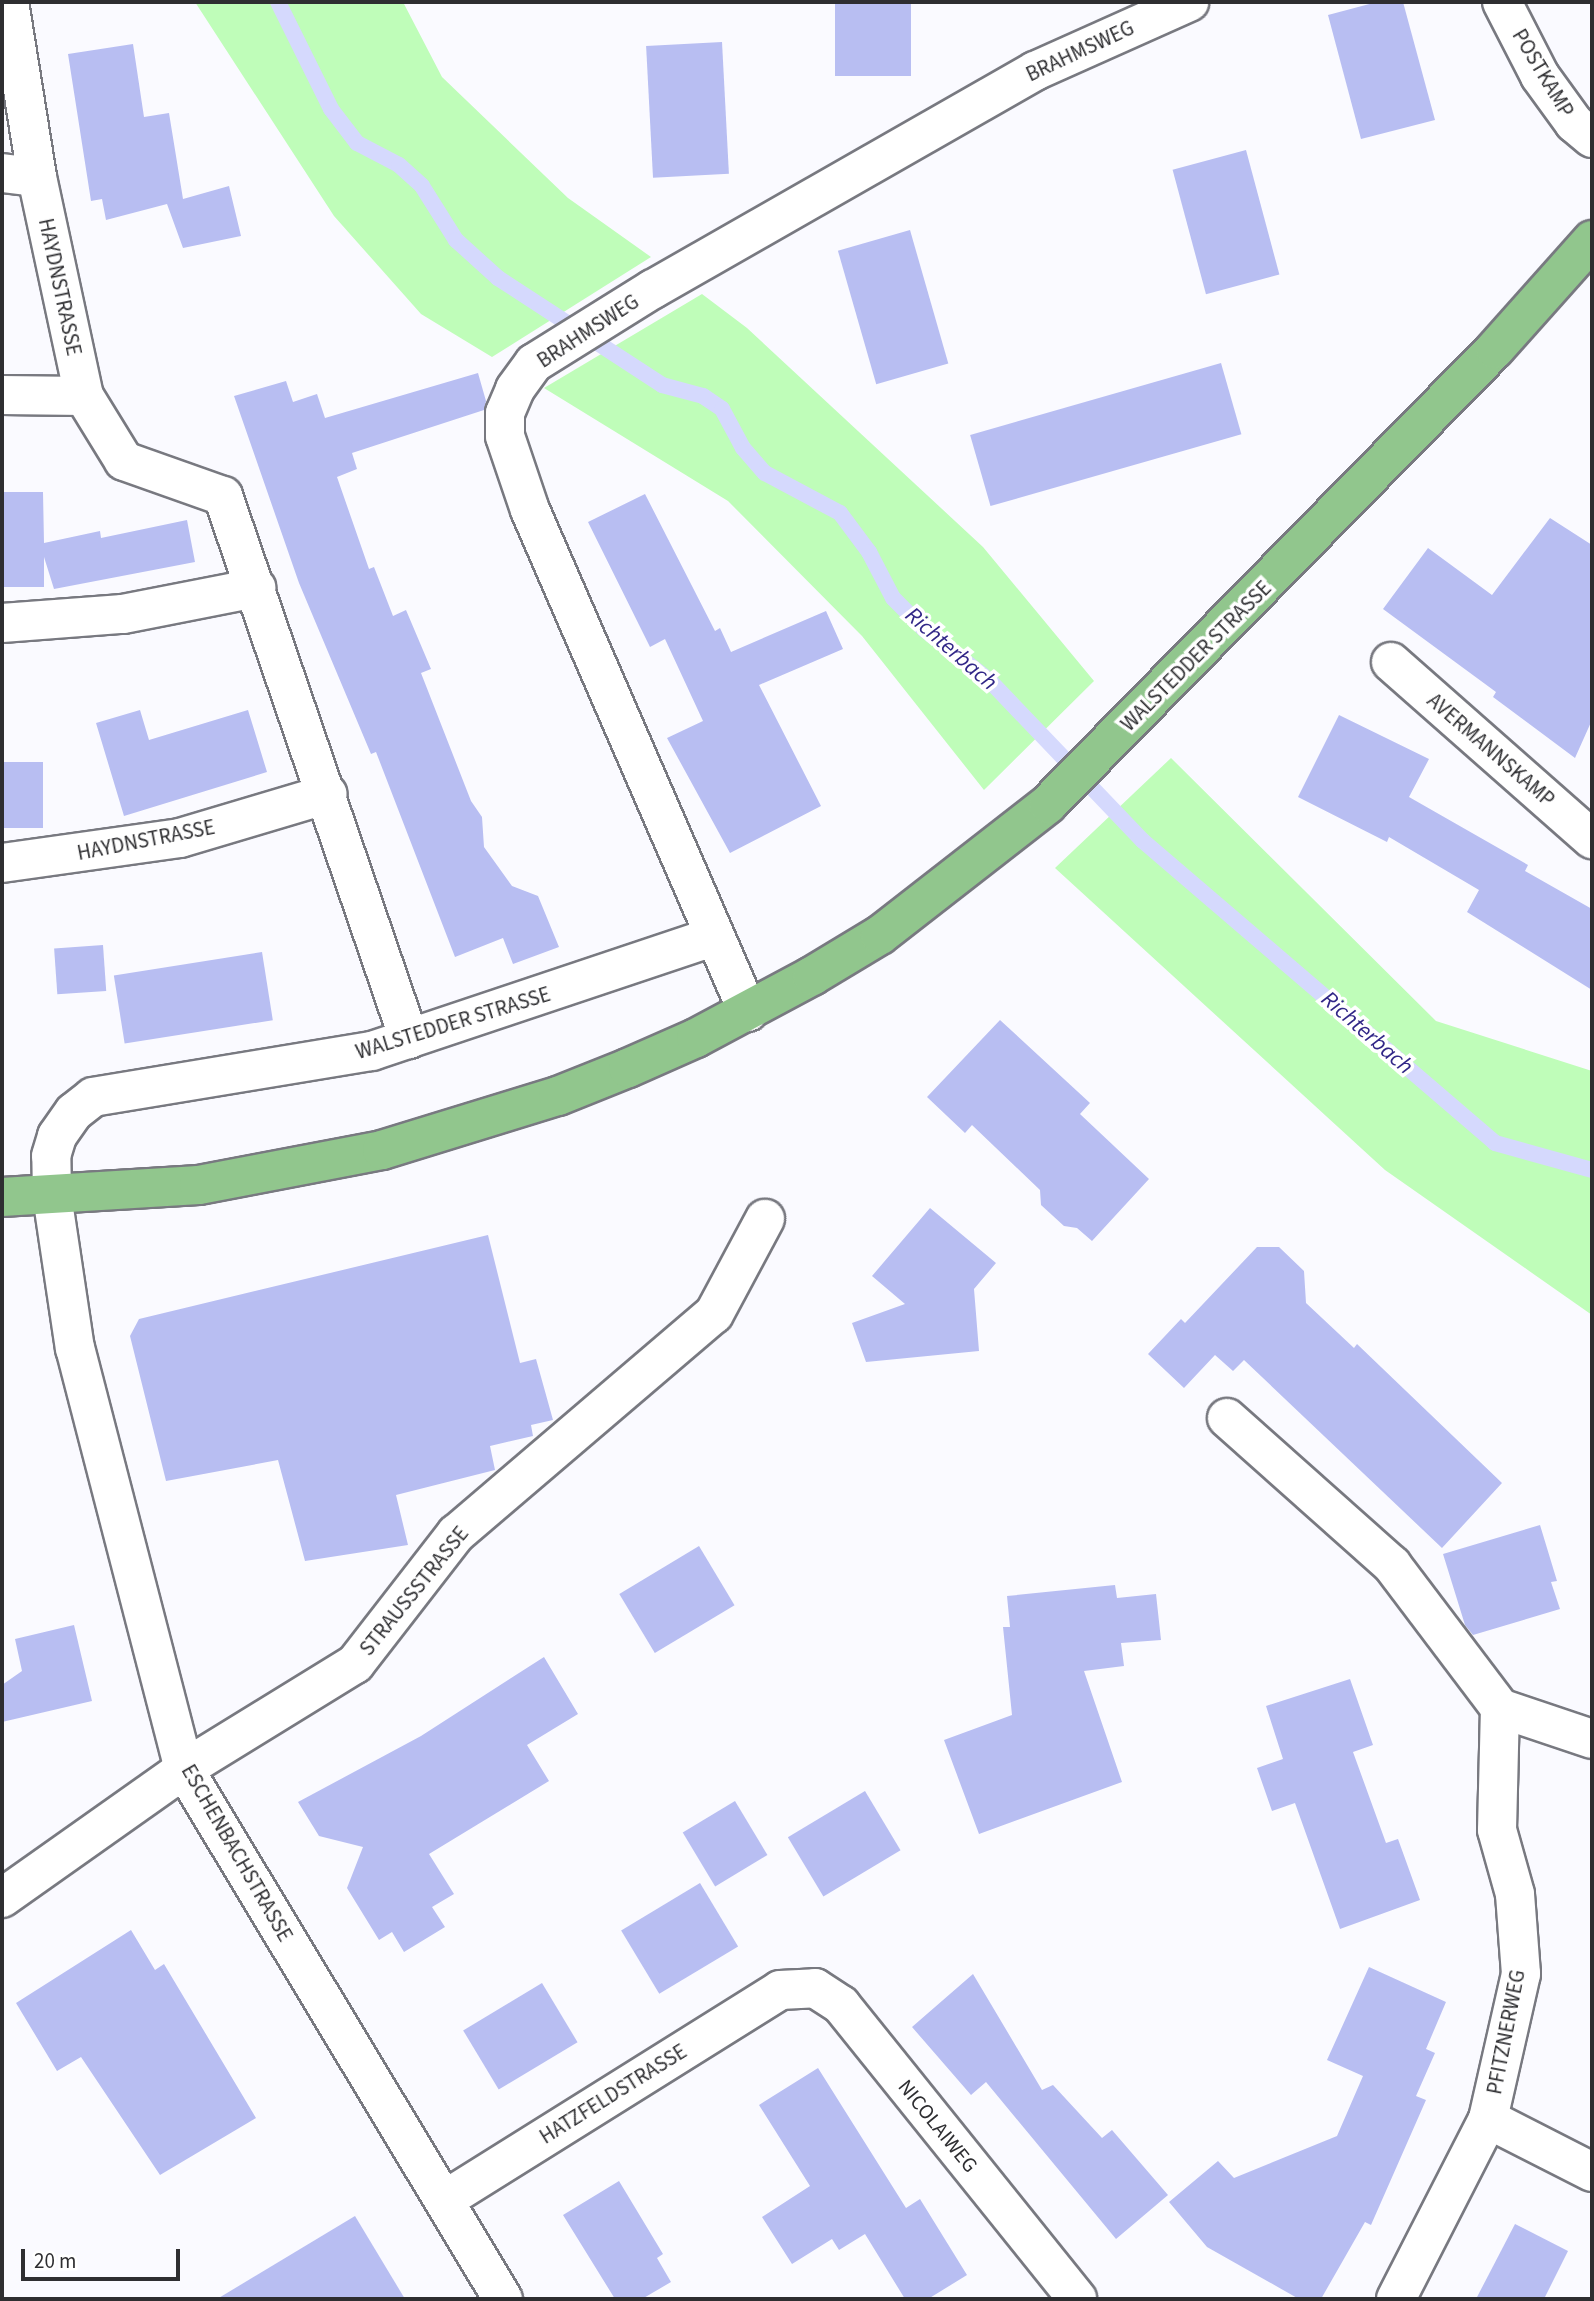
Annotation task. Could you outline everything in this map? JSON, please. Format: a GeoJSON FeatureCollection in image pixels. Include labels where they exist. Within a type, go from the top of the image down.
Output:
{"type":"FeatureCollection","features":[{"type":"Feature","properties":{"kind":"main road","name":"WALSTEDDER STRASSE"},"geometry":{"type":"LineString","coordinates":[[2,1197],[199,1185],[382,1150],[558,1096],[748,1012],[880,935],[1048,804],[1495,349],[1592,240]]}},
{"type":"Feature","properties":{"kind":"street","name":"HAYDNSTRASSE"},"geometry":{"type":"LineString","coordinates":[[9,2],[19,175],[84,396],[124,461],[223,496],[328,794],[409,1040]]}},
{"type":"Feature","properties":{"kind":"street","name":"BRAHMSWEG"},"geometry":{"type":"LineString","coordinates":[[712,937],[530,510],[505,436],[505,413],[514,389],[534,363],[633,302],[1035,71],[1189,2]]}},
{"type":"Feature","properties":{"kind":"street","name":"POSTKAMP"},"geometry":{"type":"LineString","coordinates":[[1502,2],[1540,76],[1573,123],[1592,138]]}},
{"type":"Feature","properties":{"kind":"street"},"geometry":{"type":"LineString","coordinates":[[2,395],[84,396]]}},
{"type":"Feature","properties":{"kind":"street"},"geometry":{"type":"LineString","coordinates":[[2,623],[123,614],[256,588]]}},
{"type":"Feature","properties":{"kind":"street","name":"AVERMANNSKAMP"},"geometry":{"type":"LineString","coordinates":[[1391,662],[1592,839]]}},
{"type":"Feature","properties":{"kind":"street","name":"HAYDNSTRASSE"},"geometry":{"type":"LineString","coordinates":[[2,863],[180,838],[328,794]]}},
{"type":"Feature","properties":{"kind":"street"},"geometry":{"type":"LineString","coordinates":[[712,937],[748,1012]]}},
{"type":"Feature","properties":{"kind":"street","name":"WALSTEDDER STRASSE"},"geometry":{"type":"LineString","coordinates":[[52,1195],[51,1156],[57,1136],[74,1112],[93,1097],[372,1051],[712,937]]}},
{"type":"Feature","properties":{"kind":"street","name":"ESCHENBACHSTRASSE"},"geometry":{"type":"LineString","coordinates":[[52,1195],[75,1349],[184,1769],[446,2199],[503,2299]]}},
{"type":"Feature","properties":{"kind":"street","name":"STRAUSSSTRASSE"},"geometry":{"type":"LineString","coordinates":[[2,1898],[184,1769],[355,1664],[456,1534],[714,1314],[765,1219]]}},
{"type":"Feature","properties":{"kind":"street"},"geometry":{"type":"LineString","coordinates":[[1227,1418],[1392,1565],[1500,1708],[1592,1740]]}},
{"type":"Feature","properties":{"kind":"street","name":"PFITZNERWEG"},"geometry":{"type":"LineString","coordinates":[[1396,2299],[1488,2119],[1521,1974],[1515,1894],[1497,1830],[1500,1708]]}},
{"type":"Feature","properties":{"kind":"street","name":"NICOLAIWEG"},"geometry":{"type":"LineString","coordinates":[[780,1990],[815,1988],[841,2005],[1077,2299]]}},
{"type":"Feature","properties":{"kind":"street","name":"HATZFELDSTRASSE"},"geometry":{"type":"LineString","coordinates":[[446,2199],[780,1990]]}},
{"type":"Feature","properties":{"kind":"street","name":"PFITZNERWEG"},"geometry":{"type":"LineString","coordinates":[[1488,2119],[1592,2172]]}},
{"type":"Feature","properties":{"kind":"green space"},"geometry":{"type":"Polygon","coordinates":[[[195,2],[403,2],[442,77],[568,198],[651,257],[492,357],[421,314],[334,216],[195,2]]]}},
{"type":"Feature","properties":{"kind":"green space"},"geometry":{"type":"Polygon","coordinates":[[[702,294],[747,328],[983,547],[1094,681],[984,790],[862,636],[728,501],[544,388],[702,294]]]}},
{"type":"Feature","properties":{"kind":"green space"},"geometry":{"type":"Polygon","coordinates":[[[1171,758],[1436,1021],[1592,1071],[1592,1315],[1385,1170],[1055,868],[1171,758]]]}},
{"type":"Feature","properties":{"kind":"building"},"geometry":{"type":"Polygon","coordinates":[[[835,2],[911,2],[911,76],[835,76],[835,2]]]}},
{"type":"Feature","properties":{"kind":"building"},"geometry":{"type":"Polygon","coordinates":[[[1377,2],[1403,2],[1435,120],[1361,139],[1328,15],[1377,2]]]}},
{"type":"Feature","properties":{"kind":"building"},"geometry":{"type":"Polygon","coordinates":[[[722,42],[729,174],[653,178],[646,46],[722,42]]]}},
{"type":"Feature","properties":{"kind":"building"},"geometry":{"type":"Polygon","coordinates":[[[133,44],[144,117],[169,113],[183,199],[229,186],[241,236],[183,248],[167,204],[106,220],[102,199],[91,201],[68,54],[133,44]]]}},
{"type":"Feature","properties":{"kind":"building"},"geometry":{"type":"Polygon","coordinates":[[[1246,150],[1279,275],[1206,294],[1173,170],[1246,150]]]}},
{"type":"Feature","properties":{"kind":"building"},"geometry":{"type":"Polygon","coordinates":[[[910,230],[948,364],[876,384],[838,251],[910,230]]]}},
{"type":"Feature","properties":{"kind":"building"},"geometry":{"type":"Polygon","coordinates":[[[1221,363],[1241,434],[991,506],[970,435],[1221,363]]]}},
{"type":"Feature","properties":{"kind":"building"},"geometry":{"type":"Polygon","coordinates":[[[478,373],[486,401],[484,410],[352,453],[357,469],[337,477],[369,569],[374,567],[393,616],[406,610],[431,669],[421,673],[471,801],[482,817],[484,847],[512,886],[538,896],[559,947],[513,964],[503,938],[455,957],[376,752],[371,754],[299,583],[234,396],[286,381],[293,402],[317,394],[325,418],[478,373]]]}},
{"type":"Feature","properties":{"kind":"building"},"geometry":{"type":"Polygon","coordinates":[[[2,492],[43,492],[44,543],[100,531],[101,538],[187,520],[195,562],[54,589],[44,557],[44,587],[2,587],[2,492]]]}},
{"type":"Feature","properties":{"kind":"building"},"geometry":{"type":"Polygon","coordinates":[[[645,494],[715,631],[720,628],[731,652],[826,611],[843,649],[759,685],[821,806],[730,853],[667,738],[703,721],[665,639],[650,647],[588,522],[645,494]]]}},
{"type":"Feature","properties":{"kind":"building"},"geometry":{"type":"Polygon","coordinates":[[[1550,518],[1592,545],[1592,720],[1575,758],[1493,697],[1496,692],[1383,609],[1428,548],[1492,595],[1550,518]]]}},
{"type":"Feature","properties":{"kind":"building"},"geometry":{"type":"Polygon","coordinates":[[[140,710],[149,740],[248,710],[267,772],[124,816],[96,723],[140,710]]]}},
{"type":"Feature","properties":{"kind":"building"},"geometry":{"type":"Polygon","coordinates":[[[1339,715],[1429,759],[1409,797],[1528,865],[1525,871],[1592,909],[1592,990],[1467,912],[1479,890],[1389,837],[1387,842],[1298,797],[1339,715]]]}},
{"type":"Feature","properties":{"kind":"building"},"geometry":{"type":"Polygon","coordinates":[[[2,762],[43,762],[43,828],[2,828],[2,762]]]}},
{"type":"Feature","properties":{"kind":"building"},"geometry":{"type":"Polygon","coordinates":[[[103,945],[106,991],[57,994],[54,948],[103,945]]]}},
{"type":"Feature","properties":{"kind":"building"},"geometry":{"type":"Polygon","coordinates":[[[262,952],[273,1020],[125,1044],[114,975],[262,952]]]}},
{"type":"Feature","properties":{"kind":"building"},"geometry":{"type":"Polygon","coordinates":[[[1000,1020],[1090,1103],[1080,1114],[1149,1179],[1092,1241],[1077,1228],[1064,1226],[1041,1205],[1040,1190],[972,1125],[965,1133],[927,1097],[1000,1020]]]}},
{"type":"Feature","properties":{"kind":"building"},"geometry":{"type":"Polygon","coordinates":[[[930,1208],[996,1263],[974,1289],[979,1351],[866,1362],[852,1323],[905,1304],[872,1276],[930,1208]]]}},
{"type":"Feature","properties":{"kind":"building"},"geometry":{"type":"Polygon","coordinates":[[[488,1235],[520,1363],[536,1359],[553,1420],[531,1425],[533,1436],[490,1446],[495,1470],[396,1495],[408,1545],[305,1561],[278,1460],[166,1481],[130,1336],[139,1319],[488,1235]]]}},
{"type":"Feature","properties":{"kind":"building"},"geometry":{"type":"Polygon","coordinates":[[[1257,1247],[1279,1247],[1304,1271],[1306,1303],[1354,1348],[1357,1344],[1502,1483],[1442,1548],[1244,1360],[1233,1371],[1215,1355],[1184,1388],[1148,1354],[1181,1319],[1185,1323],[1257,1247]]]}},
{"type":"Feature","properties":{"kind":"building"},"geometry":{"type":"Polygon","coordinates":[[[1540,1525],[1557,1581],[1551,1582],[1560,1609],[1473,1635],[1465,1625],[1443,1554],[1540,1525]]]}},
{"type":"Feature","properties":{"kind":"building"},"geometry":{"type":"Polygon","coordinates":[[[699,1546],[735,1605],[655,1653],[619,1594],[699,1546]]]}},
{"type":"Feature","properties":{"kind":"building"},"geometry":{"type":"Polygon","coordinates":[[[1115,1585],[1117,1598],[1156,1594],[1161,1640],[1121,1643],[1124,1666],[1084,1671],[1122,1782],[979,1834],[944,1740],[1012,1715],[1003,1627],[1010,1627],[1007,1596],[1115,1585]]]}},
{"type":"Feature","properties":{"kind":"building"},"geometry":{"type":"Polygon","coordinates":[[[74,1625],[92,1701],[2,1722],[2,1685],[22,1671],[15,1639],[74,1625]]]}},
{"type":"Feature","properties":{"kind":"building"},"geometry":{"type":"Polygon","coordinates":[[[544,1657],[578,1714],[527,1745],[549,1781],[429,1854],[454,1894],[432,1907],[445,1927],[404,1952],[392,1932],[379,1940],[347,1888],[363,1847],[319,1836],[298,1802],[421,1736],[544,1657]]]}},
{"type":"Feature","properties":{"kind":"building"},"geometry":{"type":"Polygon","coordinates":[[[1350,1679],[1373,1745],[1353,1752],[1386,1843],[1398,1839],[1420,1900],[1340,1929],[1295,1803],[1272,1811],[1257,1768],[1283,1759],[1266,1706],[1350,1679]]]}},
{"type":"Feature","properties":{"kind":"building"},"geometry":{"type":"Polygon","coordinates":[[[865,1791],[901,1850],[823,1896],[788,1837],[865,1791]]]}},
{"type":"Feature","properties":{"kind":"building"},"geometry":{"type":"Polygon","coordinates":[[[735,1801],[767,1855],[715,1886],[683,1832],[735,1801]]]}},
{"type":"Feature","properties":{"kind":"building"},"geometry":{"type":"Polygon","coordinates":[[[700,1883],[738,1946],[659,1994],[621,1930],[700,1883]]]}},
{"type":"Feature","properties":{"kind":"building"},"geometry":{"type":"Polygon","coordinates":[[[131,1930],[155,1970],[164,1964],[256,2118],[160,2175],[81,2057],[57,2071],[16,2003],[131,1930]]]}},
{"type":"Feature","properties":{"kind":"building"},"geometry":{"type":"Polygon","coordinates":[[[1369,1967],[1446,2002],[1426,2049],[1435,2053],[1416,2096],[1426,2100],[1371,2225],[1365,2222],[1321,2299],[1299,2299],[1207,2247],[1169,2202],[1218,2161],[1234,2178],[1337,2136],[1363,2076],[1327,2060],[1369,1967]]]}},
{"type":"Feature","properties":{"kind":"building"},"geometry":{"type":"Polygon","coordinates":[[[973,1974],[1042,2090],[1053,2085],[1102,2138],[1112,2130],[1168,2195],[1116,2239],[986,2082],[971,2095],[912,2027],[973,1974]]]}},
{"type":"Feature","properties":{"kind":"building"},"geometry":{"type":"Polygon","coordinates":[[[542,1983],[578,2042],[499,2090],[463,2030],[542,1983]]]}},
{"type":"Feature","properties":{"kind":"building"},"geometry":{"type":"Polygon","coordinates":[[[818,2068],[906,2208],[920,2199],[967,2275],[928,2299],[905,2299],[865,2234],[839,2250],[832,2239],[792,2264],[762,2217],[810,2186],[759,2105],[818,2068]]]}},
{"type":"Feature","properties":{"kind":"building"},"geometry":{"type":"Polygon","coordinates":[[[619,2181],[663,2254],[657,2258],[671,2282],[642,2299],[615,2299],[563,2215],[619,2181]]]}},
{"type":"Feature","properties":{"kind":"building"},"geometry":{"type":"Polygon","coordinates":[[[355,2216],[405,2299],[217,2299],[355,2216]]]}},
{"type":"Feature","properties":{"kind":"building"},"geometry":{"type":"Polygon","coordinates":[[[1515,2224],[1568,2251],[1544,2299],[1476,2299],[1515,2224]]]}},
{"type":"Feature","properties":{"kind":"waterway","name":"Richterbach"},"geometry":{"type":"LineString","coordinates":[[278,2],[331,109],[357,143],[399,165],[422,186],[456,240],[498,278],[662,385],[703,396],[722,409],[743,448],[765,473],[840,513],[869,552],[893,598],[925,630],[990,681],[1143,841],[1495,1143],[1592,1170]]}}]}
